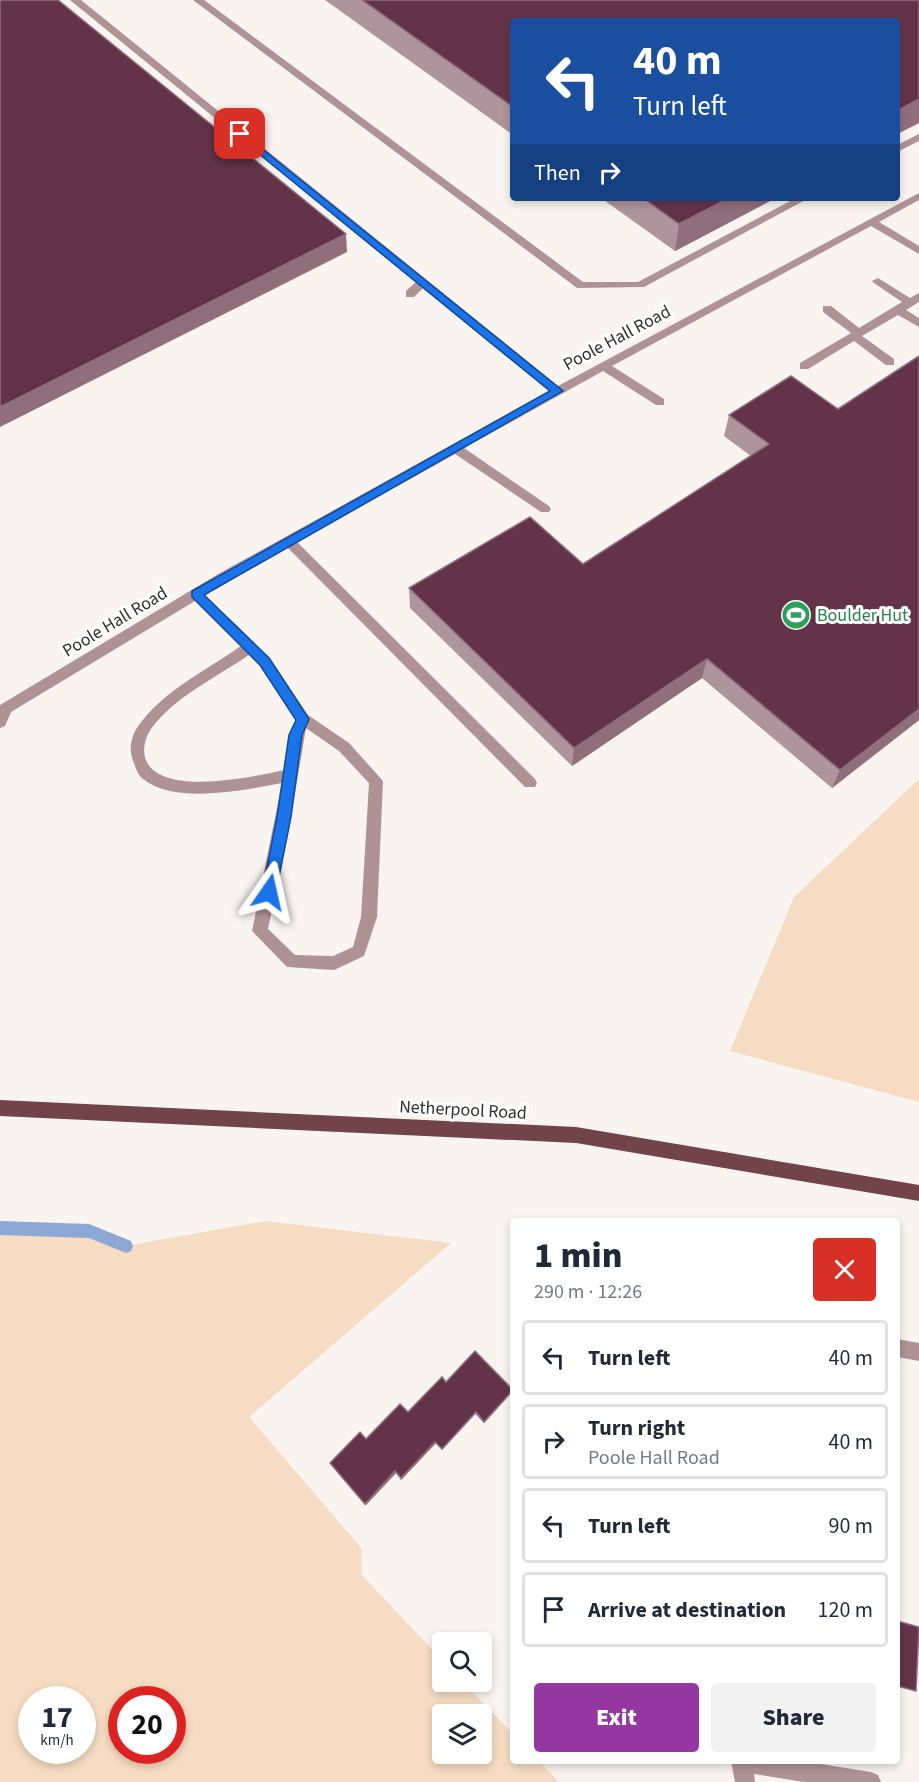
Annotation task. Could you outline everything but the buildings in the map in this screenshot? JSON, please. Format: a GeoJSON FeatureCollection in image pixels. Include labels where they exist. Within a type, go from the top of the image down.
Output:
{"type":"FeatureCollection","features":[{"type":"Feature","properties":{"kind":"main road","name":"Netherpool Road"},"geometry":{"type":"LineString","coordinates":[[0,1108],[576,1135],[919,1193]]}},
{"type":"Feature","properties":{"kind":"street"},"geometry":{"type":"LineString","coordinates":[[75,0],[557,391]]}},
{"type":"Feature","properties":{"kind":"street"},"geometry":{"type":"LineString","coordinates":[[198,0],[580,286],[640,285],[798,201]]}},
{"type":"Feature","properties":{"kind":"street"},"geometry":{"type":"LineString","coordinates":[[900,147],[919,137]]}},
{"type":"Feature","properties":{"kind":"street","name":"Poole Hall Road"},"geometry":{"type":"LineString","coordinates":[[0,722],[5,709],[288,541],[557,391],[919,196]]}},
{"type":"Feature","properties":{"kind":"street"},"geometry":{"type":"LineString","coordinates":[[872,222],[919,251]]}},
{"type":"Feature","properties":{"kind":"street"},"geometry":{"type":"LineString","coordinates":[[804,366],[914,300],[878,280]]}},
{"type":"Feature","properties":{"kind":"street"},"geometry":{"type":"LineString","coordinates":[[410,294],[423,282]]}},
{"type":"Feature","properties":{"kind":"street"},"geometry":{"type":"LineString","coordinates":[[827,309],[890,363]]}},
{"type":"Feature","properties":{"kind":"street"},"geometry":{"type":"LineString","coordinates":[[898,310],[919,323]]}},
{"type":"Feature","properties":{"kind":"street"},"geometry":{"type":"LineString","coordinates":[[603,366],[660,402]]}},
{"type":"Feature","properties":{"kind":"street"},"geometry":{"type":"LineString","coordinates":[[455,448],[545,509]]}},
{"type":"Feature","properties":{"kind":"street"},"geometry":{"type":"LineString","coordinates":[[288,541],[530,783]]}},
{"type":"Feature","properties":{"kind":"street"},"geometry":{"type":"LineString","coordinates":[[196,594],[265,662],[303,719],[344,747],[376,781],[369,917],[359,951],[334,963],[292,962],[260,931],[296,735],[303,719]]}},
{"type":"Feature","properties":{"kind":"street"},"geometry":{"type":"LineString","coordinates":[[250,647],[160,712],[146,726],[139,740],[137,758],[148,775],[166,783],[205,788],[215,789],[290,775]]}},
{"type":"Feature","properties":{"kind":"street"},"geometry":{"type":"LineString","coordinates":[[900,1349],[919,1352]]}},
{"type":"Feature","properties":{"kind":"street"},"geometry":{"type":"LineString","coordinates":[[741,1764],[745,1782]]}},
{"type":"Feature","properties":{"kind":"street"},"geometry":{"type":"LineString","coordinates":[[754,1764],[871,1782]]}},
{"type":"Feature","properties":{"kind":"shaded area"},"geometry":{"type":"Polygon","coordinates":[[[919,779],[919,1102],[730,1051],[794,897],[919,779]]]}},
{"type":"Feature","properties":{"kind":"shaded area"},"geometry":{"type":"Polygon","coordinates":[[[265,1221],[451,1243],[249,1417],[362,1549],[361,1574],[432,1649],[432,1692],[473,1692],[484,1704],[432,1704],[432,1764],[492,1764],[492,1712],[510,1731],[510,1764],[542,1764],[559,1782],[0,1782],[0,1228],[89,1231],[126,1246],[265,1221]]]}},
{"type":"Feature","properties":{"kind":"waterway"},"geometry":{"type":"LineString","coordinates":[[0,1228],[89,1231],[126,1246]]}},
{"type":"Feature","properties":{"kind":"place","name":"Boulder Hut"},"geometry":{"type":"Point","coordinates":[796,615]}},
{"type":"Feature","properties":{"kind":"route"},"geometry":{"type":"LineString","coordinates":[[240,134],[557,391],[196,594],[265,662],[303,719],[296,735],[284,817],[269,892]]}}]}
